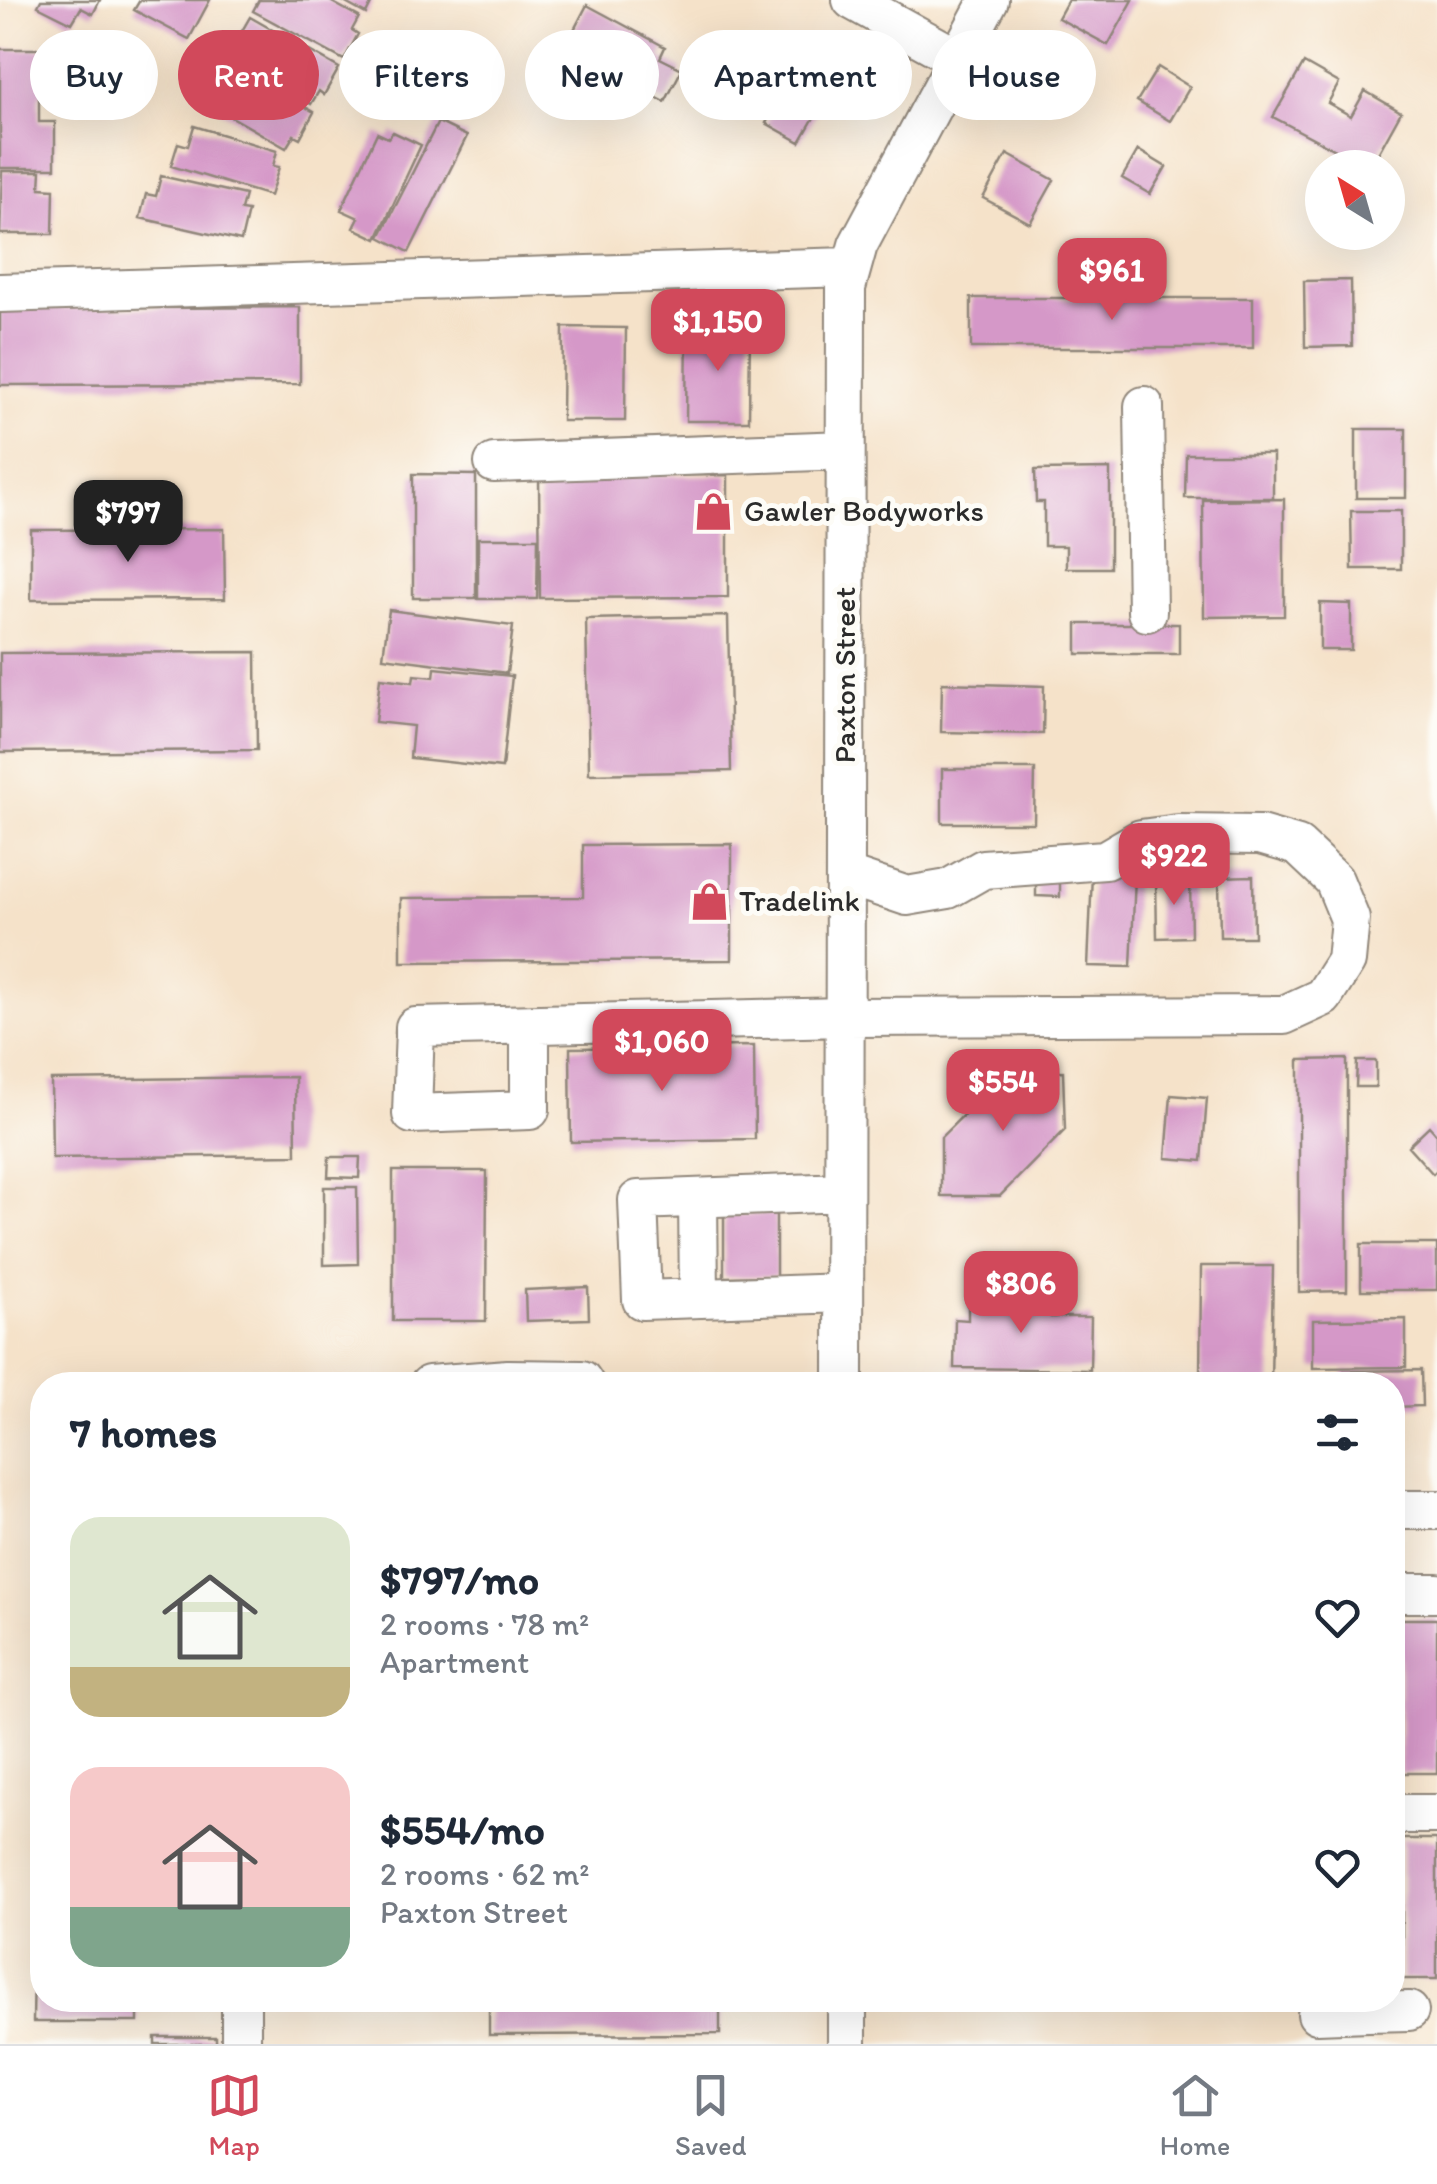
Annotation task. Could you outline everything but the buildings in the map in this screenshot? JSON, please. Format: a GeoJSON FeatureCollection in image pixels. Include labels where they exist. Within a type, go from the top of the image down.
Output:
{"type":"FeatureCollection","features":[{"type":"Feature","properties":{"kind":"street"},"geometry":{"type":"LineString","coordinates":[[852,0],[932,44]]}},
{"type":"Feature","properties":{"kind":"street","name":"Paxton Street"},"geometry":{"type":"LineString","coordinates":[[972,30],[989,0]]}},
{"type":"Feature","properties":{"kind":"street","name":"Paxton Street"},"geometry":{"type":"LineString","coordinates":[[844,1372],[846,288],[850,267],[932,107]]}},
{"type":"Feature","properties":{"kind":"street"},"geometry":{"type":"LineString","coordinates":[[0,293],[850,267]]}},
{"type":"Feature","properties":{"kind":"street"},"geometry":{"type":"LineString","coordinates":[[1144,406],[1147,612]]}},
{"type":"Feature","properties":{"kind":"street"},"geometry":{"type":"LineString","coordinates":[[494,463],[845,450]]}},
{"type":"Feature","properties":{"kind":"street"},"geometry":{"type":"LineString","coordinates":[[530,1025],[1284,1015],[1323,998],[1346,961],[1350,919],[1334,880],[1298,846],[1260,834],[1178,834],[1142,839],[1105,860],[983,869],[948,889],[907,896],[845,874]]}},
{"type":"Feature","properties":{"kind":"street"},"geometry":{"type":"LineString","coordinates":[[844,1192],[638,1200],[642,1300],[844,1293]]}},
{"type":"Feature","properties":{"kind":"street"},"geometry":{"type":"LineString","coordinates":[[698,1198],[699,1298]]}},
{"type":"Feature","properties":{"kind":"street"},"geometry":{"type":"LineString","coordinates":[[1405,1510],[1437,1510]]}},
{"type":"Feature","properties":{"kind":"street"},"geometry":{"type":"LineString","coordinates":[[1405,1593],[1437,1593]]}},
{"type":"Feature","properties":{"kind":"street"},"geometry":{"type":"LineString","coordinates":[[1405,1814],[1437,1814]]}},
{"type":"Feature","properties":{"kind":"street"},"geometry":{"type":"LineString","coordinates":[[1405,2011],[1409,2012]]}},
{"type":"Feature","properties":{"kind":"street"},"geometry":{"type":"LineString","coordinates":[[241,2012],[241,2044]]}},
{"type":"Feature","properties":{"kind":"street"},"geometry":{"type":"LineString","coordinates":[[847,2012],[847,2044]]}},
{"type":"Feature","properties":{"kind":"street"},"geometry":{"type":"LineString","coordinates":[[1317,2014],[1330,2012]]}},
{"type":"Feature","properties":{"kind":"place","name":"Gawler Bodyworks"},"geometry":{"type":"Point","coordinates":[714,511]}},
{"type":"Feature","properties":{"kind":"place","name":"Tradelink"},"geometry":{"type":"Point","coordinates":[709,901]}}]}
